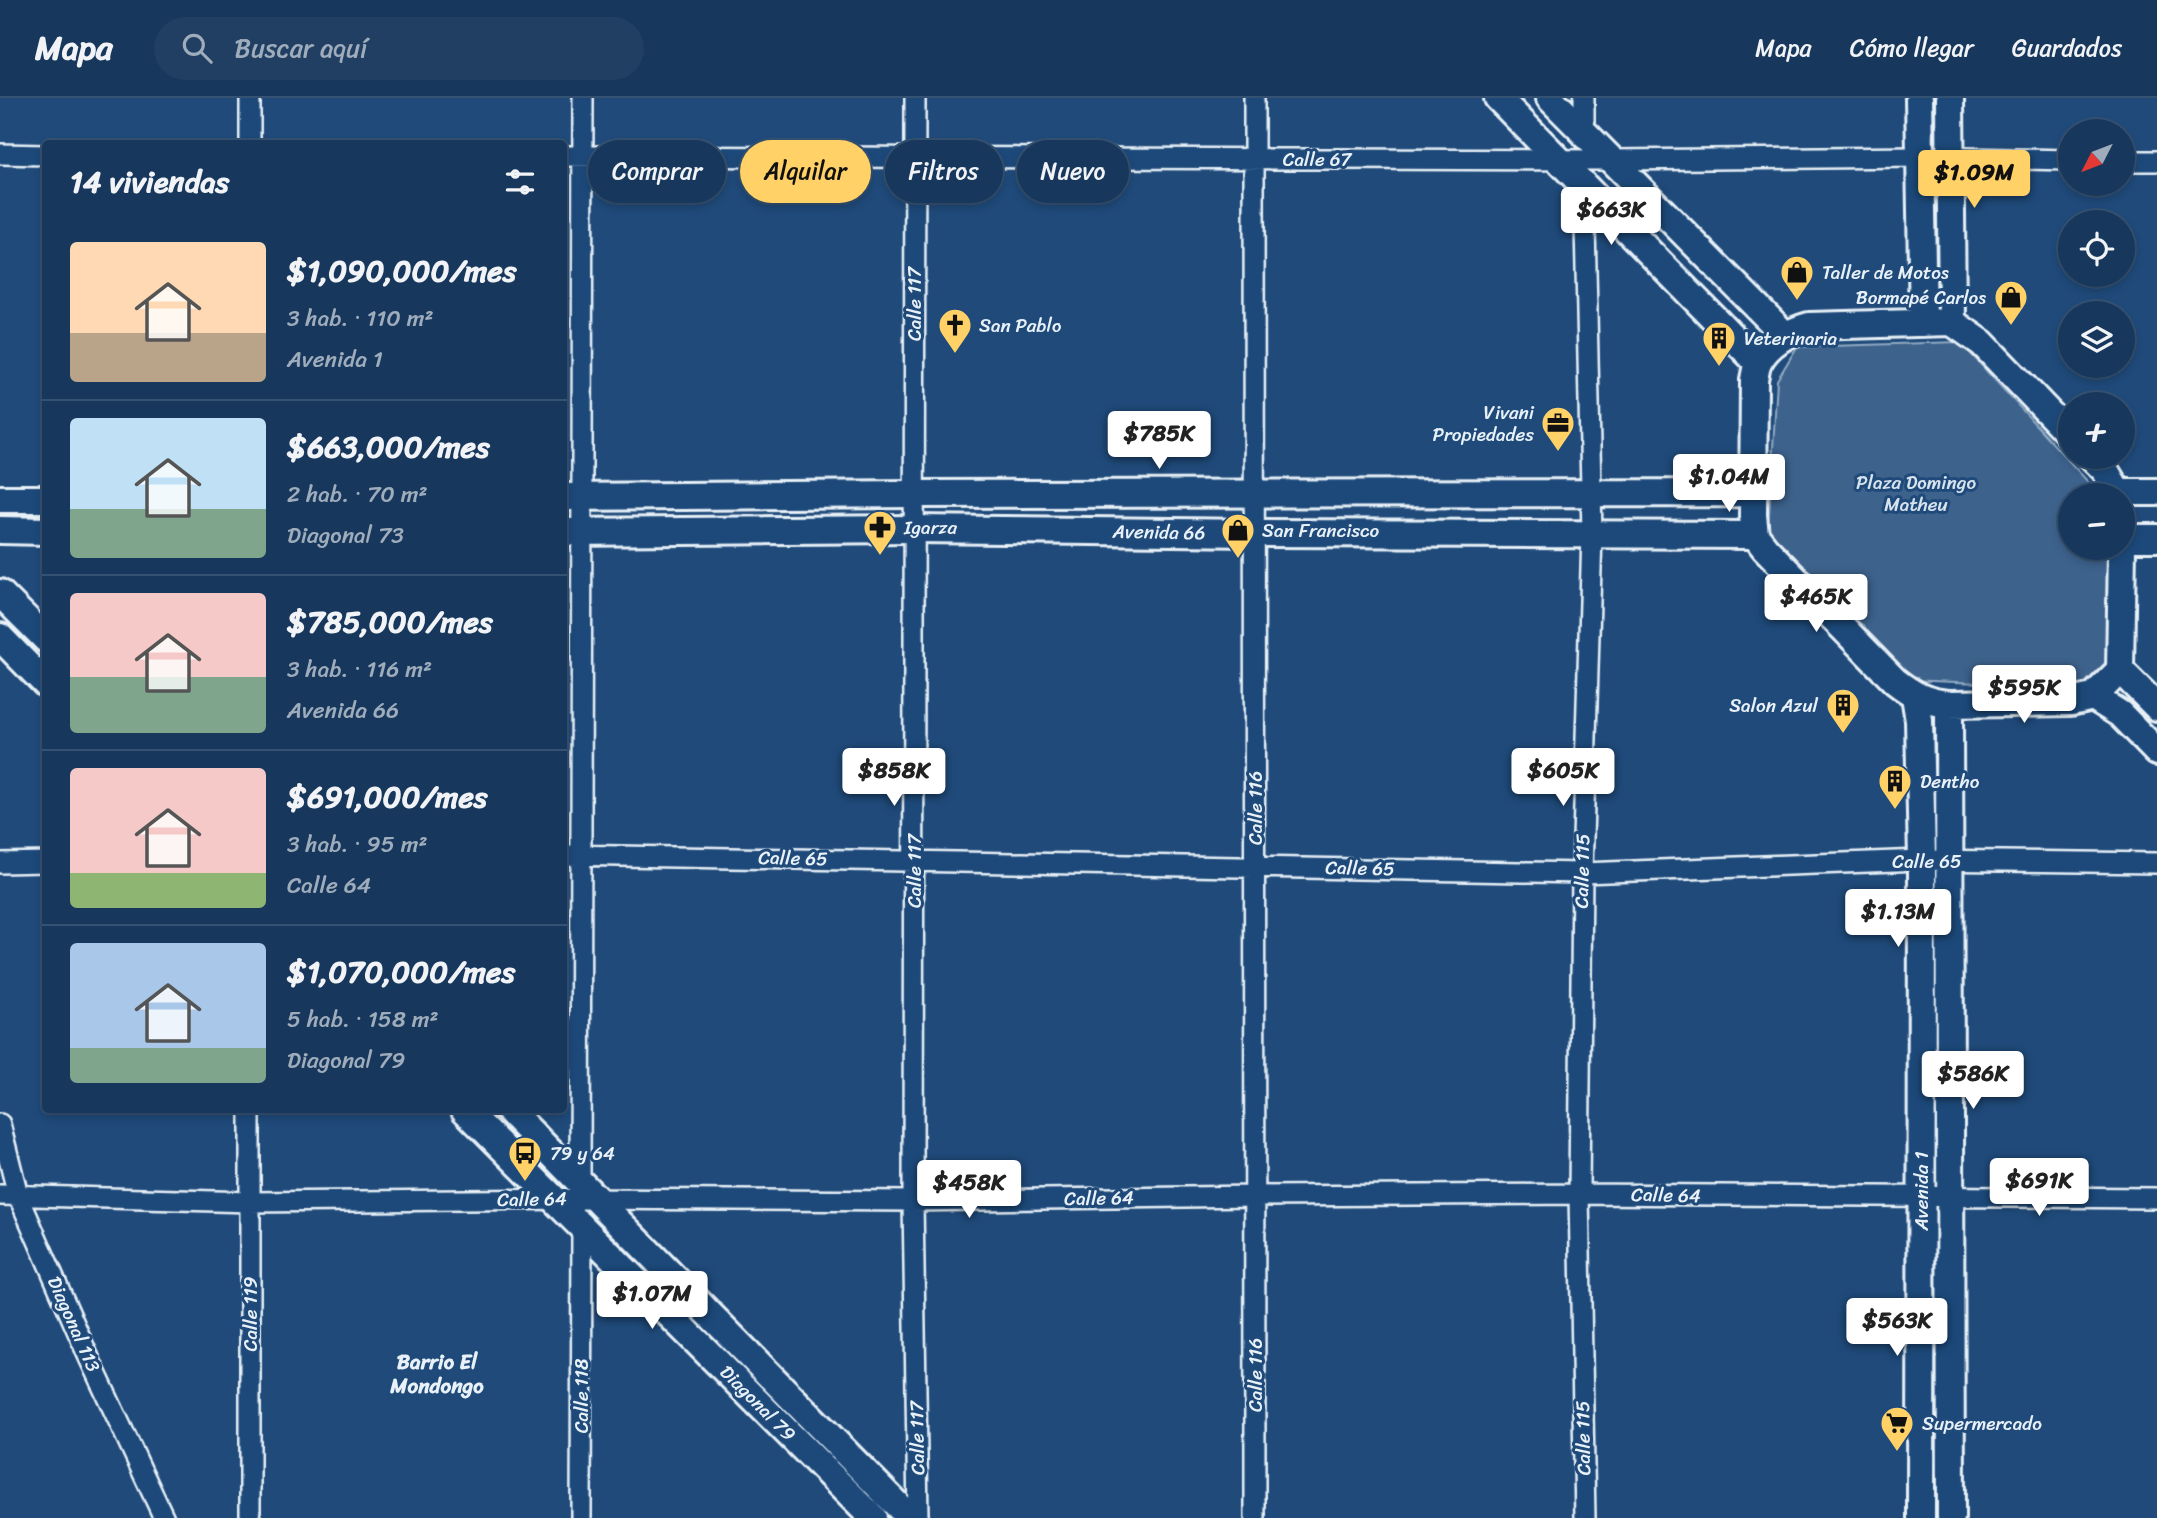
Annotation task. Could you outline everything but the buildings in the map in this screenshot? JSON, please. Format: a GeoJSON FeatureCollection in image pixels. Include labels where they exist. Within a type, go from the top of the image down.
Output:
{"type":"FeatureCollection","features":[{"type":"Feature","properties":{"kind":"main road"},"geometry":{"type":"LineString","coordinates":[[1498,98],[1576,168],[1758,363]]}},
{"type":"Feature","properties":{"kind":"main road"},"geometry":{"type":"LineString","coordinates":[[1550,98],[1785,335]]}},
{"type":"Feature","properties":{"kind":"main road"},"geometry":{"type":"LineString","coordinates":[[1919,98],[1923,323]]}},
{"type":"Feature","properties":{"kind":"main road"},"geometry":{"type":"LineString","coordinates":[[1950,98],[1952,323]]}},
{"type":"Feature","properties":{"kind":"main road"},"geometry":{"type":"LineString","coordinates":[[2058,422],[1982,343],[1952,323],[1809,326],[1796,329],[1785,335],[1758,363],[1754,380],[1755,535],[1886,672],[1915,696],[1929,702],[1949,704],[2071,702],[2093,697],[2120,670],[2122,560]]}},
{"type":"Feature","properties":{"kind":"main road"},"geometry":{"type":"LineString","coordinates":[[2101,469],[2112,483]]}},
{"type":"Feature","properties":{"kind":"main road"},"geometry":{"type":"LineString","coordinates":[[2135,493],[2157,492]]}},
{"type":"Feature","properties":{"kind":"main road","name":"Avenida 66"},"geometry":{"type":"LineString","coordinates":[[573,497],[1755,493]]}},
{"type":"Feature","properties":{"kind":"main road"},"geometry":{"type":"LineString","coordinates":[[0,499],[42,499]]}},
{"type":"Feature","properties":{"kind":"main road","name":"Avenida 66"},"geometry":{"type":"LineString","coordinates":[[573,532],[914,529],[1755,535]]}},
{"type":"Feature","properties":{"kind":"main road"},"geometry":{"type":"LineString","coordinates":[[0,530],[42,531]]}},
{"type":"Feature","properties":{"kind":"main road"},"geometry":{"type":"LineString","coordinates":[[2135,538],[2157,538]]}},
{"type":"Feature","properties":{"kind":"main road"},"geometry":{"type":"LineString","coordinates":[[0,593],[42,635]]}},
{"type":"Feature","properties":{"kind":"main road"},"geometry":{"type":"LineString","coordinates":[[0,637],[42,680]]}},
{"type":"Feature","properties":{"kind":"main road"},"geometry":{"type":"LineString","coordinates":[[2120,670],[2157,707]]}},
{"type":"Feature","properties":{"kind":"main road","name":"Avenida 1"},"geometry":{"type":"LineString","coordinates":[[1915,696],[1919,720],[1922,860],[1922,1518]]}},
{"type":"Feature","properties":{"kind":"main road"},"geometry":{"type":"LineString","coordinates":[[2093,697],[2120,714],[2157,752]]}},
{"type":"Feature","properties":{"kind":"main road","name":"Avenida 1"},"geometry":{"type":"LineString","coordinates":[[1949,704],[1951,1518]]}},
{"type":"Feature","properties":{"kind":"main road","name":"Diagonal 79"},"geometry":{"type":"LineString","coordinates":[[468,1113],[873,1518]]}},
{"type":"Feature","properties":{"kind":"main road","name":"Diagonal 79"},"geometry":{"type":"LineString","coordinates":[[512,1113],[586,1194],[910,1518]]}},
{"type":"Feature","properties":{"kind":"street"},"geometry":{"type":"LineString","coordinates":[[250,98],[250,140]]}},
{"type":"Feature","properties":{"kind":"street","name":"Calle 118"},"geometry":{"type":"LineString","coordinates":[[581,1518],[582,1227],[586,1194],[573,855],[573,156],[583,98]]}},
{"type":"Feature","properties":{"kind":"street","name":"Calle 117"},"geometry":{"type":"LineString","coordinates":[[915,98],[915,140]]}},
{"type":"Feature","properties":{"kind":"street","name":"Calle 116"},"geometry":{"type":"LineString","coordinates":[[1254,98],[1255,1518]]}},
{"type":"Feature","properties":{"kind":"street","name":"Calle 115"},"geometry":{"type":"LineString","coordinates":[[1584,98],[1584,132],[1576,168],[1592,534],[1582,873],[1578,1194],[1585,1518]]}},
{"type":"Feature","properties":{"kind":"street"},"geometry":{"type":"LineString","coordinates":[[0,155],[42,155]]}},
{"type":"Feature","properties":{"kind":"street","name":"Calle 67"},"geometry":{"type":"LineString","coordinates":[[573,156],[885,157]]}},
{"type":"Feature","properties":{"kind":"street","name":"Calle 67"},"geometry":{"type":"LineString","coordinates":[[1003,158],[1254,159],[1576,168],[1611,160],[2058,160]]}},
{"type":"Feature","properties":{"kind":"street"},"geometry":{"type":"LineString","coordinates":[[2135,160],[2157,161]]}},
{"type":"Feature","properties":{"kind":"street","name":"Calle 117"},"geometry":{"type":"LineString","coordinates":[[915,203],[913,1201],[918,1518]]}},
{"type":"Feature","properties":{"kind":"street","name":"Calle 65"},"geometry":{"type":"LineString","coordinates":[[573,855],[1582,873],[1922,860],[2157,863]]}},
{"type":"Feature","properties":{"kind":"street"},"geometry":{"type":"LineString","coordinates":[[0,863],[42,862]]}},
{"type":"Feature","properties":{"kind":"street","name":"Calle 119"},"geometry":{"type":"LineString","coordinates":[[250,1113],[250,1518]]}},
{"type":"Feature","properties":{"kind":"street","name":"Diagonal 113"},"geometry":{"type":"LineString","coordinates":[[0,1124],[9,1195],[164,1518]]}},
{"type":"Feature","properties":{"kind":"street","name":"Calle 64"},"geometry":{"type":"LineString","coordinates":[[9,1195],[250,1202],[554,1199],[586,1194],[913,1201],[1578,1194],[2157,1198]]}},
{"type":"Feature","properties":{"kind":"green space","name":"Plaza Domingo Matheu"},"geometry":{"type":"Polygon","coordinates":[[[1960,342],[2058,449],[2058,469],[2076,469],[2089,483],[2058,483],[2058,560],[2110,560],[2106,662],[2081,687],[1907,680],[1768,533],[1777,380],[1797,347],[1960,342]]]}},
{"type":"Feature","properties":{"kind":"place","name":"Taller de Motos"},"geometry":{"type":"Point","coordinates":[1797,302]}},
{"type":"Feature","properties":{"kind":"place","name":"Bormapé Carlos"},"geometry":{"type":"Point","coordinates":[2011,327]}},
{"type":"Feature","properties":{"kind":"place","name":"San Pablo"},"geometry":{"type":"Point","coordinates":[955,355]}},
{"type":"Feature","properties":{"kind":"place","name":"Veterinaria"},"geometry":{"type":"Point","coordinates":[1719,368]}},
{"type":"Feature","properties":{"kind":"place","name":"Vivani Propiedades"},"geometry":{"type":"Point","coordinates":[1558,453]}},
{"type":"Feature","properties":{"kind":"place","name":"Igarza"},"geometry":{"type":"Point","coordinates":[880,557]}},
{"type":"Feature","properties":{"kind":"place","name":"San Francisco"},"geometry":{"type":"Point","coordinates":[1238,560]}},
{"type":"Feature","properties":{"kind":"place","name":"Salon Azul"},"geometry":{"type":"Point","coordinates":[1843,735]}},
{"type":"Feature","properties":{"kind":"place","name":"Dentho"},"geometry":{"type":"Point","coordinates":[1895,811]}},
{"type":"Feature","properties":{"kind":"place","name":"79 y 64"},"geometry":{"type":"Point","coordinates":[525,1183]}},
{"type":"Feature","properties":{"kind":"place","name":"Supermercado"},"geometry":{"type":"Point","coordinates":[1897,1453]}},
{"type":"Feature","properties":{"kind":"district","name":"Barrio El Mondongo"},"geometry":{"type":"Point","coordinates":[437,1374]}}]}
